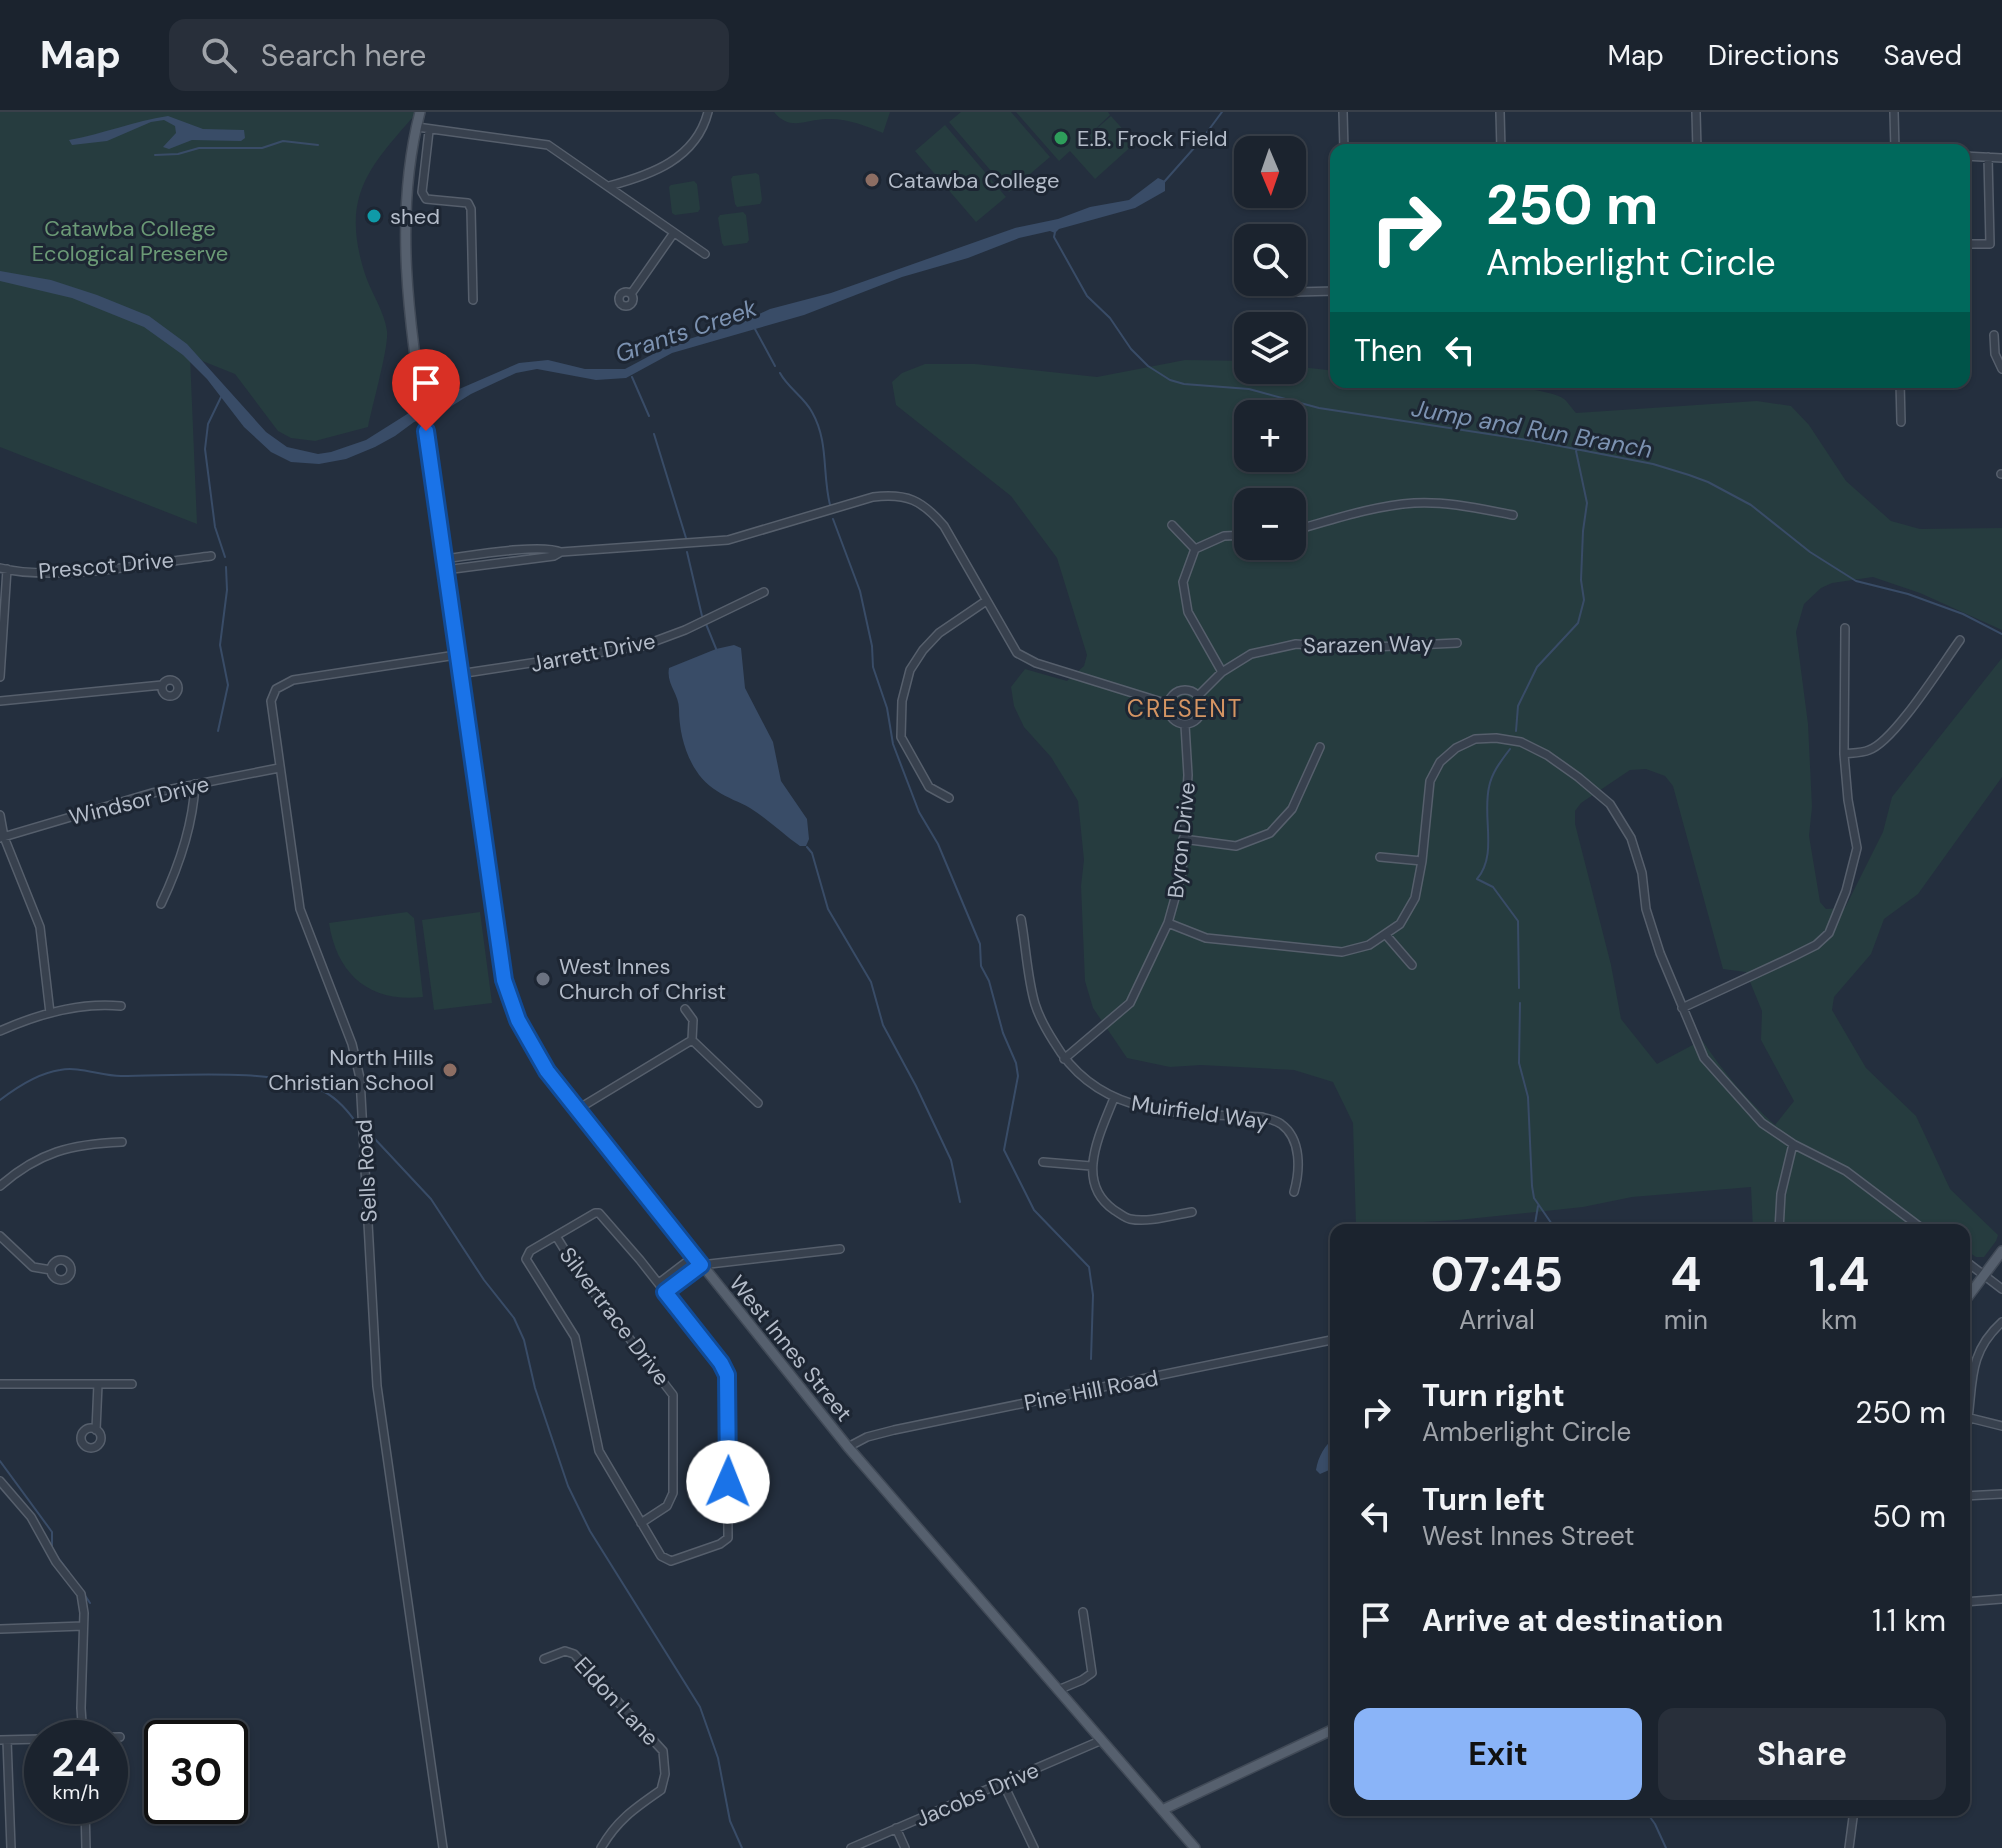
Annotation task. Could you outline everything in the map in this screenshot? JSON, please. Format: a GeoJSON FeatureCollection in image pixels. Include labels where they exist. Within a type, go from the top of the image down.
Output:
{"type":"FeatureCollection","features":[{"type":"Feature","properties":{"kind":"main road","name":"West Innes Street"},"geometry":{"type":"LineString","coordinates":[[420,112],[408,183],[405,247],[410,322],[504,980],[527,1037],[547,1071],[848,1447],[1195,1848]]}},
{"type":"Feature","properties":{"kind":"main road"},"geometry":{"type":"LineString","coordinates":[[1970,1294],[2002,1251]]}},
{"type":"Feature","properties":{"kind":"main road"},"geometry":{"type":"LineString","coordinates":[[1162,1810],[1330,1731]]}},
{"type":"Feature","properties":{"kind":"street"},"geometry":{"type":"LineString","coordinates":[[609,186],[644,177],[670,163],[695,140],[708,112]]}},
{"type":"Feature","properties":{"kind":"street"},"geometry":{"type":"LineString","coordinates":[[1343,112],[1344,144]]}},
{"type":"Feature","properties":{"kind":"street"},"geometry":{"type":"LineString","coordinates":[[1500,112],[1501,144]]}},
{"type":"Feature","properties":{"kind":"street"},"geometry":{"type":"LineString","coordinates":[[1696,112],[1697,144]]}},
{"type":"Feature","properties":{"kind":"street"},"geometry":{"type":"LineString","coordinates":[[1894,112],[1895,144]]}},
{"type":"Feature","properties":{"kind":"street"},"geometry":{"type":"LineString","coordinates":[[417,127],[548,145],[705,254]]}},
{"type":"Feature","properties":{"kind":"street"},"geometry":{"type":"LineString","coordinates":[[429,131],[422,192],[430,201],[463,202],[468,203],[471,209],[473,300]]}},
{"type":"Feature","properties":{"kind":"street"},"geometry":{"type":"LineString","coordinates":[[1970,156],[2002,158]]}},
{"type":"Feature","properties":{"kind":"street"},"geometry":{"type":"LineString","coordinates":[[1970,244],[1990,244],[1988,157]]}},
{"type":"Feature","properties":{"kind":"street"},"geometry":{"type":"LineString","coordinates":[[631,294],[673,234]]}},
{"type":"Feature","properties":{"kind":"street"},"geometry":{"type":"LineString","coordinates":[[1306,292],[1330,291]]}},
{"type":"Feature","properties":{"kind":"street"},"geometry":{"type":"LineString","coordinates":[[1994,335],[1995,354],[2002,369]]}},
{"type":"Feature","properties":{"kind":"street"},"geometry":{"type":"LineString","coordinates":[[1900,388],[1901,422]]}},
{"type":"Feature","properties":{"kind":"street"},"geometry":{"type":"LineString","coordinates":[[444,564],[484,554],[553,549],[561,552],[728,540],[873,497],[893,494],[912,499],[931,511],[944,526],[1011,647],[1025,659],[1168,704]]}},
{"type":"Feature","properties":{"kind":"street"},"geometry":{"type":"LineString","coordinates":[[1306,527],[1374,508],[1417,503],[1513,515]]}},
{"type":"Feature","properties":{"kind":"street"},"geometry":{"type":"LineString","coordinates":[[1172,525],[1195,549]]}},
{"type":"Feature","properties":{"kind":"street"},"geometry":{"type":"LineString","coordinates":[[1222,672],[1188,612],[1183,582],[1195,549],[1224,536],[1234,536]]}},
{"type":"Feature","properties":{"kind":"street"},"geometry":{"type":"LineString","coordinates":[[444,564],[485,564],[554,556],[561,552]]}},
{"type":"Feature","properties":{"kind":"street"},"geometry":{"type":"LineString","coordinates":[[484,554],[485,564]]}},
{"type":"Feature","properties":{"kind":"street","name":"Prescot Drive"},"geometry":{"type":"LineString","coordinates":[[3,568],[52,572],[211,556]]}},
{"type":"Feature","properties":{"kind":"street"},"geometry":{"type":"LineString","coordinates":[[0,677],[3,568]]}},
{"type":"Feature","properties":{"kind":"street","name":"Jarrett Drive"},"geometry":{"type":"LineString","coordinates":[[459,674],[642,646],[685,630],[764,592]]}},
{"type":"Feature","properties":{"kind":"street"},"geometry":{"type":"LineString","coordinates":[[949,798],[929,787],[901,737],[902,701],[910,670],[923,650],[939,633],[986,601]]}},
{"type":"Feature","properties":{"kind":"street"},"geometry":{"type":"LineString","coordinates":[[1682,1008],[1816,945],[1829,933],[1846,891],[1857,848],[1844,754],[1845,628]]}},
{"type":"Feature","properties":{"kind":"street"},"geometry":{"type":"LineString","coordinates":[[1844,754],[1870,750],[1882,743],[1935,678],[1960,640]]}},
{"type":"Feature","properties":{"kind":"street","name":"Sarazen Way"},"geometry":{"type":"LineString","coordinates":[[1198,696],[1222,672],[1251,654],[1296,644],[1352,648],[1457,643]]}},
{"type":"Feature","properties":{"kind":"street","name":"Sells Road"},"geometry":{"type":"LineString","coordinates":[[443,1848],[377,1386],[360,1078],[352,1044],[300,909],[271,701],[274,691],[281,684],[293,680],[456,655]]}},
{"type":"Feature","properties":{"kind":"street"},"geometry":{"type":"LineString","coordinates":[[0,701],[162,685]]}},
{"type":"Feature","properties":{"kind":"street"},"geometry":{"type":"LineString","coordinates":[[1185,725],[1171,718],[1168,704],[1178,691],[1189,690],[1198,696]]}},
{"type":"Feature","properties":{"kind":"street","name":"Byron Drive"},"geometry":{"type":"LineString","coordinates":[[1064,1059],[1130,1003],[1168,923],[1182,873],[1188,775],[1185,725],[1199,717],[1202,706],[1198,696]]}},
{"type":"Feature","properties":{"kind":"street"},"geometry":{"type":"LineString","coordinates":[[1168,923],[1206,938],[1342,952],[1369,945],[1400,924],[1410,910],[1422,861],[1430,781],[1440,762],[1448,753],[1475,739],[1521,742],[1547,755],[1610,804],[1631,838],[1642,873],[1647,913],[1704,1058],[1762,1123],[1793,1144],[1846,1171],[1916,1224]]}},
{"type":"Feature","properties":{"kind":"street"},"geometry":{"type":"LineString","coordinates":[[1183,839],[1236,846],[1270,833],[1292,809],[1320,747]]}},
{"type":"Feature","properties":{"kind":"street","name":"Windsor Drive"},"geometry":{"type":"LineString","coordinates":[[2,837],[127,800],[279,768]]}},
{"type":"Feature","properties":{"kind":"street"},"geometry":{"type":"LineString","coordinates":[[161,904],[183,852],[193,811],[195,784]]}},
{"type":"Feature","properties":{"kind":"street"},"geometry":{"type":"LineString","coordinates":[[0,815],[2,837],[40,927],[50,1013]]}},
{"type":"Feature","properties":{"kind":"street"},"geometry":{"type":"LineString","coordinates":[[1380,857],[1422,861]]}},
{"type":"Feature","properties":{"kind":"street","name":"Muirfield Way"},"geometry":{"type":"LineString","coordinates":[[1021,919],[1035,1005],[1064,1059],[1095,1089],[1139,1107],[1262,1117],[1280,1123],[1291,1135],[1297,1152],[1299,1176],[1294,1192]]}},
{"type":"Feature","properties":{"kind":"street"},"geometry":{"type":"LineString","coordinates":[[1386,935],[1412,965]]}},
{"type":"Feature","properties":{"kind":"street"},"geometry":{"type":"LineString","coordinates":[[0,1031],[50,1013],[121,1006]]}},
{"type":"Feature","properties":{"kind":"street"},"geometry":{"type":"LineString","coordinates":[[685,1009],[693,1020],[692,1040],[758,1103]]}},
{"type":"Feature","properties":{"kind":"street"},"geometry":{"type":"LineString","coordinates":[[578,1109],[692,1040]]}},
{"type":"Feature","properties":{"kind":"street"},"geometry":{"type":"LineString","coordinates":[[1114,1098],[1091,1166],[1092,1181],[1105,1204],[1128,1219],[1192,1212]]}},
{"type":"Feature","properties":{"kind":"street"},"geometry":{"type":"LineString","coordinates":[[0,1186],[33,1162],[62,1149],[122,1142]]}},
{"type":"Feature","properties":{"kind":"street"},"geometry":{"type":"LineString","coordinates":[[1779,1224],[1781,1194],[1793,1144]]}},
{"type":"Feature","properties":{"kind":"street"},"geometry":{"type":"LineString","coordinates":[[1043,1162],[1091,1166]]}},
{"type":"Feature","properties":{"kind":"street"},"geometry":{"type":"LineString","coordinates":[[599,1213],[721,1363],[727,1375],[728,1538],[720,1544],[667,1560],[661,1556],[599,1451],[575,1337],[526,1259],[530,1251],[556,1236],[599,1213]]}},
{"type":"Feature","properties":{"kind":"street"},"geometry":{"type":"LineString","coordinates":[[0,1236],[33,1267],[51,1270]]}},
{"type":"Feature","properties":{"kind":"street","name":"Silvertrace Drive"},"geometry":{"type":"LineString","coordinates":[[556,1236],[579,1273],[673,1395],[673,1493],[667,1506],[641,1523]]}},
{"type":"Feature","properties":{"kind":"street"},"geometry":{"type":"LineString","coordinates":[[659,1283],[697,1261],[840,1249]]}},
{"type":"Feature","properties":{"kind":"street"},"geometry":{"type":"LineString","coordinates":[[665,1292],[697,1261]]}},
{"type":"Feature","properties":{"kind":"street"},"geometry":{"type":"LineString","coordinates":[[1970,1265],[2002,1289]]}},
{"type":"Feature","properties":{"kind":"street"},"geometry":{"type":"LineString","coordinates":[[2002,1322],[1979,1347],[1970,1418],[2002,1426]]}},
{"type":"Feature","properties":{"kind":"street","name":"Pine Hill Road"},"geometry":{"type":"LineString","coordinates":[[848,1447],[867,1437],[894,1430],[1330,1340]]}},
{"type":"Feature","properties":{"kind":"street"},"geometry":{"type":"LineString","coordinates":[[0,1384],[132,1384]]}},
{"type":"Feature","properties":{"kind":"street"},"geometry":{"type":"LineString","coordinates":[[96,1430],[98,1384]]}},
{"type":"Feature","properties":{"kind":"street"},"geometry":{"type":"LineString","coordinates":[[0,1481],[31,1517],[56,1562],[81,1594],[82,1720]]}},
{"type":"Feature","properties":{"kind":"street"},"geometry":{"type":"LineString","coordinates":[[1970,1496],[2002,1494]]}},
{"type":"Feature","properties":{"kind":"street"},"geometry":{"type":"LineString","coordinates":[[1970,1602],[2002,1599]]}},
{"type":"Feature","properties":{"kind":"street"},"geometry":{"type":"LineString","coordinates":[[1058,1690],[1092,1673],[1083,1612]]}},
{"type":"Feature","properties":{"kind":"street"},"geometry":{"type":"LineString","coordinates":[[0,1629],[83,1626]]}},
{"type":"Feature","properties":{"kind":"street","name":"Eldon Lane"},"geometry":{"type":"LineString","coordinates":[[544,1659],[565,1651],[574,1654],[663,1751],[665,1774],[661,1790],[614,1826],[601,1848]]}},
{"type":"Feature","properties":{"kind":"street"},"geometry":{"type":"LineString","coordinates":[[11,1848],[4,1740],[24,1739]]}},
{"type":"Feature","properties":{"kind":"street","name":"Jacobs Drive"},"geometry":{"type":"LineString","coordinates":[[851,1848],[1102,1740]]}},
{"type":"Feature","properties":{"kind":"street"},"geometry":{"type":"LineString","coordinates":[[1003,1783],[1034,1848]]}},
{"type":"Feature","properties":{"kind":"street"},"geometry":{"type":"LineString","coordinates":[[1849,1848],[1853,1816]]}},
{"type":"Feature","properties":{"kind":"street"},"geometry":{"type":"LineString","coordinates":[[85,1824],[86,1848]]}},
{"type":"Feature","properties":{"kind":"street"},"geometry":{"type":"LineString","coordinates":[[896,1828],[905,1848]]}},
{"type":"Feature","properties":{"kind":"green space","name":"Catawba College Ecological Preserve"},"geometry":{"type":"Polygon","coordinates":[[[0,112],[415,112],[371,170],[357,205],[358,248],[387,331],[368,427],[315,441],[291,438],[278,431],[235,374],[190,356],[197,524],[0,447],[0,112]]]}},
{"type":"Feature","properties":{"kind":"green space"},"geometry":{"type":"Polygon","coordinates":[[[774,112],[890,112],[883,133],[842,120],[786,122],[774,112]]]}},
{"type":"Feature","properties":{"kind":"green space"},"geometry":{"type":"Polygon","coordinates":[[[961,112],[1011,112],[1050,157],[1009,192],[949,122],[961,112]]]}},
{"type":"Feature","properties":{"kind":"green space"},"geometry":{"type":"Polygon","coordinates":[[[1016,112],[1108,112],[1110,115],[1087,137],[1111,116],[1135,143],[1095,179],[1070,151],[1059,161],[1016,112]]]}},
{"type":"Feature","properties":{"kind":"green space"},"geometry":{"type":"Polygon","coordinates":[[[945,125],[1006,197],[976,222],[915,151],[945,125]]]}},
{"type":"Feature","properties":{"kind":"green space"},"geometry":{"type":"Polygon","coordinates":[[[759,175],[760,204],[737,207],[731,179],[733,176],[759,175]]]}},
{"type":"Feature","properties":{"kind":"green space"},"geometry":{"type":"Polygon","coordinates":[[[694,181],[700,209],[698,212],[675,215],[672,213],[669,187],[694,181]]]}},
{"type":"Feature","properties":{"kind":"green space"},"geometry":{"type":"Polygon","coordinates":[[[743,212],[749,240],[747,243],[724,246],[718,218],[720,215],[743,212]]]}},
{"type":"Feature","properties":{"kind":"green space"},"geometry":{"type":"Polygon","coordinates":[[[1185,360],[1234,361],[1234,384],[1306,384],[1306,368],[1330,370],[1330,388],[1523,388],[1564,399],[1576,413],[1757,401],[1791,406],[1809,425],[1846,481],[1891,521],[1920,529],[2002,528],[2002,630],[1920,593],[1873,577],[1832,583],[1821,588],[1804,604],[1796,632],[1808,724],[1812,807],[1809,836],[1820,902],[1826,909],[1845,908],[1883,832],[1892,797],[2002,658],[2002,777],[1918,894],[1884,919],[1871,954],[1834,997],[1832,1010],[1866,1068],[1916,1116],[1950,1189],[1998,1235],[1984,1257],[1970,1253],[1970,1224],[1753,1224],[1751,1187],[1632,1197],[1583,1207],[1458,1220],[1356,1224],[1353,1123],[1333,1082],[1294,1070],[1201,1065],[1170,1067],[1127,1058],[1093,1008],[1085,981],[1081,886],[1084,860],[1078,801],[1051,757],[1024,727],[1014,706],[1011,687],[1025,669],[1067,681],[1084,666],[1087,655],[1057,558],[1011,496],[896,405],[892,382],[902,373],[925,364],[975,364],[1097,377],[1185,360]],[[1646,769],[1630,770],[1581,803],[1575,811],[1575,824],[1611,965],[1621,1019],[1657,1064],[1702,1040],[1736,1085],[1775,1125],[1794,1101],[1761,1040],[1762,1011],[1746,972],[1723,969],[1673,786],[1665,776],[1646,769]]]}},
{"type":"Feature","properties":{"kind":"green space"},"geometry":{"type":"Polygon","coordinates":[[[407,912],[414,918],[423,997],[387,995],[359,982],[340,957],[329,923],[407,912]]]}},
{"type":"Feature","properties":{"kind":"green space"},"geometry":{"type":"Polygon","coordinates":[[[480,912],[492,1003],[434,1010],[422,920],[480,912]]]}},
{"type":"Feature","properties":{"kind":"water"},"geometry":{"type":"Polygon","coordinates":[[[168,116],[203,129],[244,130],[245,138],[241,141],[192,140],[169,149],[163,147],[176,133],[175,126],[164,120],[151,122],[107,141],[72,145],[69,140],[143,121],[168,116]]]}},
{"type":"Feature","properties":{"kind":"water"},"geometry":{"type":"Polygon","coordinates":[[[1158,178],[1165,181],[1165,191],[1135,208],[1059,229],[1055,233],[1050,231],[1019,238],[968,258],[902,277],[804,315],[672,353],[626,378],[596,380],[537,369],[516,373],[471,394],[442,412],[414,422],[375,447],[346,459],[319,464],[291,462],[271,452],[244,427],[207,379],[183,355],[144,327],[72,298],[0,281],[0,271],[51,280],[149,316],[187,344],[266,432],[287,447],[318,454],[366,440],[420,406],[519,363],[548,360],[585,369],[625,369],[670,345],[740,323],[770,309],[831,293],[1015,228],[1058,219],[1090,207],[1129,200],[1158,178]]]}},
{"type":"Feature","properties":{"kind":"water"},"geometry":{"type":"Polygon","coordinates":[[[734,645],[741,648],[745,688],[773,742],[781,781],[807,819],[809,839],[806,846],[800,846],[757,812],[708,784],[688,755],[669,668],[734,645]]]}},
{"type":"Feature","properties":{"kind":"water"},"geometry":{"type":"Polygon","coordinates":[[[1329,1443],[1330,1470],[1320,1474],[1316,1470],[1320,1456],[1329,1443]]]}},
{"type":"Feature","properties":{"kind":"waterway","name":"Grants Creek"},"geometry":{"type":"LineString","coordinates":[[1164,182],[1222,112]]}},
{"type":"Feature","properties":{"kind":"waterway"},"geometry":{"type":"LineString","coordinates":[[155,155],[178,154],[199,148],[262,148],[283,141],[318,145]]}},
{"type":"Feature","properties":{"kind":"waterway","name":"Jump and Run Branch"},"geometry":{"type":"LineString","coordinates":[[1055,232],[1054,237],[1087,296],[1110,318],[1131,349],[1148,366],[1170,380],[1249,389],[1319,408],[1534,441],[1653,464],[1708,482],[1751,505],[1810,552],[1856,581],[1908,594],[1963,614],[2002,634]]}},
{"type":"Feature","properties":{"kind":"waterway"},"geometry":{"type":"LineString","coordinates":[[755,329],[775,366]]}},
{"type":"Feature","properties":{"kind":"waterway"},"geometry":{"type":"LineString","coordinates":[[780,373],[809,407],[817,423],[830,505]]}},
{"type":"Feature","properties":{"kind":"waterway"},"geometry":{"type":"LineString","coordinates":[[632,377],[649,416]]}},
{"type":"Feature","properties":{"kind":"waterway"},"geometry":{"type":"LineString","coordinates":[[221,397],[208,424],[205,449],[215,527],[225,557]]}},
{"type":"Feature","properties":{"kind":"waterway"},"geometry":{"type":"LineString","coordinates":[[654,434],[686,538]]}},
{"type":"Feature","properties":{"kind":"waterway"},"geometry":{"type":"LineString","coordinates":[[1516,731],[1518,706],[1537,667],[1578,623],[1584,600],[1581,580],[1587,503],[1576,451]]}},
{"type":"Feature","properties":{"kind":"waterway"},"geometry":{"type":"LineString","coordinates":[[833,519],[860,591],[872,646],[873,667],[887,708],[893,744],[919,812],[938,844],[980,944],[981,966],[989,981],[1003,1033],[1016,1063],[1018,1076],[1004,1150],[1034,1210],[1089,1267],[1093,1295],[1091,1359]]}},
{"type":"Feature","properties":{"kind":"waterway"},"geometry":{"type":"LineString","coordinates":[[687,552],[702,616]]}},
{"type":"Feature","properties":{"kind":"waterway"},"geometry":{"type":"LineString","coordinates":[[218,731],[228,685],[220,645],[227,590],[226,567]]}},
{"type":"Feature","properties":{"kind":"waterway"},"geometry":{"type":"LineString","coordinates":[[706,624],[717,651]]}},
{"type":"Feature","properties":{"kind":"waterway"},"geometry":{"type":"LineString","coordinates":[[1510,749],[1489,787],[1487,858],[1477,879],[1493,887],[1518,921],[1519,988]]}},
{"type":"Feature","properties":{"kind":"waterway"},"geometry":{"type":"LineString","coordinates":[[807,847],[812,853],[828,909],[871,982],[883,1025],[951,1160],[960,1202]]}},
{"type":"Feature","properties":{"kind":"waterway"},"geometry":{"type":"LineString","coordinates":[[1520,1003],[1519,1063],[1528,1097],[1532,1186],[1534,1198],[1552,1224]]}},
{"type":"Feature","properties":{"kind":"waterway"},"geometry":{"type":"LineString","coordinates":[[0,1100],[36,1077],[67,1069],[121,1076],[252,1076],[302,1083],[323,1091],[342,1106],[358,1125]]}},
{"type":"Feature","properties":{"kind":"waterway"},"geometry":{"type":"LineString","coordinates":[[374,1138],[431,1199],[484,1280],[514,1318],[524,1340],[535,1388],[568,1486],[590,1531],[700,1707],[718,1758],[730,1821],[742,1848]]}},
{"type":"Feature","properties":{"kind":"waterway"},"geometry":{"type":"LineString","coordinates":[[1535,1224],[1538,1206]]}},
{"type":"Feature","properties":{"kind":"waterway"},"geometry":{"type":"LineString","coordinates":[[0,1461],[52,1532],[52,1550]]}},
{"type":"Feature","properties":{"kind":"waterway"},"geometry":{"type":"LineString","coordinates":[[56,1555],[69,1572]]}},
{"type":"Feature","properties":{"kind":"waterway"},"geometry":{"type":"LineString","coordinates":[[84,1594],[90,1603]]}},
{"type":"Feature","properties":{"kind":"waterway"},"geometry":{"type":"LineString","coordinates":[[1649,1816],[1666,1848]]}},
{"type":"Feature","properties":{"kind":"place","name":"E.B. Frock Field"},"geometry":{"type":"Point","coordinates":[1061,138]}},
{"type":"Feature","properties":{"kind":"place","name":"Catawba College"},"geometry":{"type":"Point","coordinates":[872,180]}},
{"type":"Feature","properties":{"kind":"place","name":"shed"},"geometry":{"type":"Point","coordinates":[374,216]}},
{"type":"Feature","properties":{"kind":"place","name":"West Innes Church of Christ"},"geometry":{"type":"Point","coordinates":[543,979]}},
{"type":"Feature","properties":{"kind":"place","name":"North Hills Christian School"},"geometry":{"type":"Point","coordinates":[450,1070]}},
{"type":"Feature","properties":{"kind":"district","name":"CRESENT"},"geometry":{"type":"Point","coordinates":[1185,709]}},
{"type":"Feature","properties":{"kind":"route"},"geometry":{"type":"LineString","coordinates":[[426,431],[504,980],[518,1020],[547,1071],[701,1265],[665,1292],[727,1375],[728,1482]]}}]}
